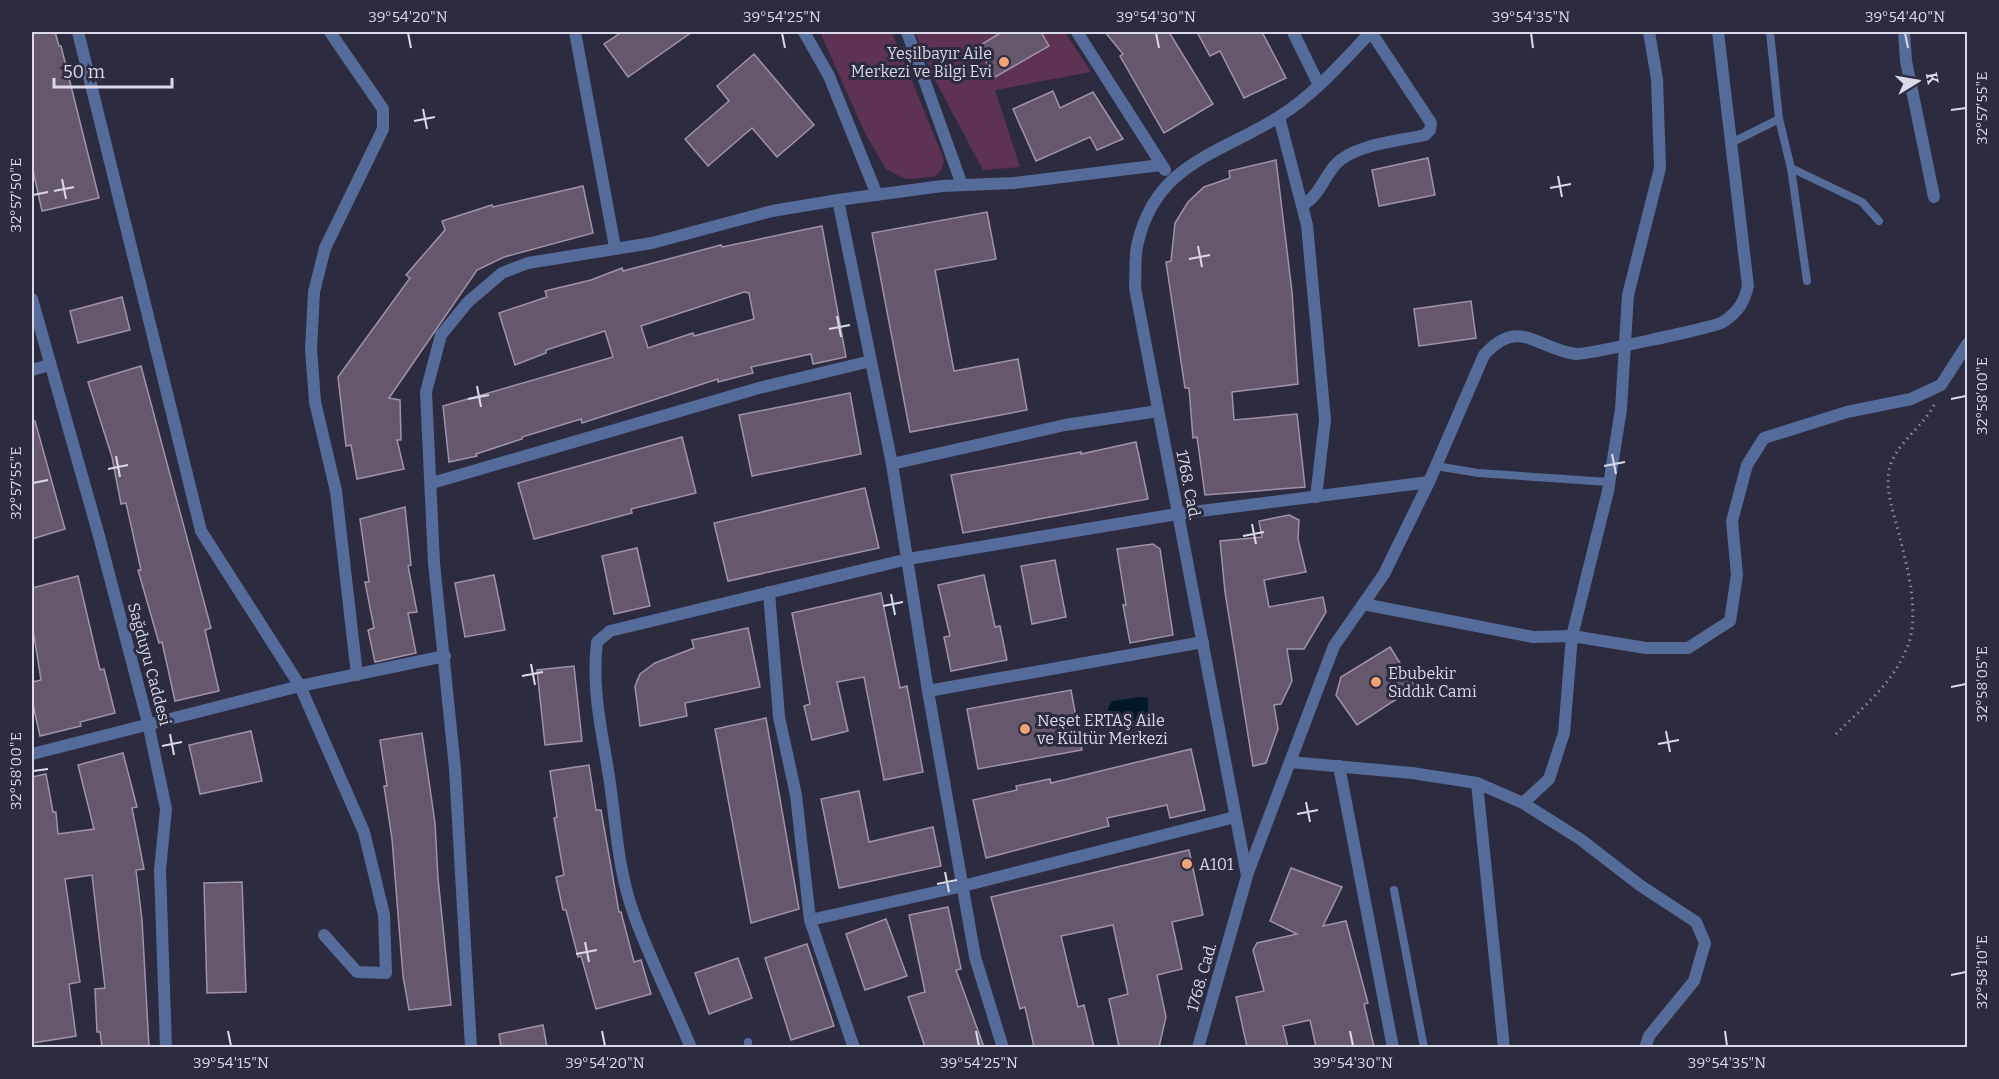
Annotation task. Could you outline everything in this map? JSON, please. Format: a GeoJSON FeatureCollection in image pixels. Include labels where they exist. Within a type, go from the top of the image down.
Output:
{"type":"FeatureCollection","features":[{"type":"Feature","properties":{"kind":"street"},"geometry":{"type":"LineString","coordinates":[[78,32],[201,531],[300,686],[364,832],[384,915],[386,973],[357,972],[324,935]]}},
{"type":"Feature","properties":{"kind":"street"},"geometry":{"type":"LineString","coordinates":[[330,32],[383,109],[383,129],[325,248],[314,292],[311,349],[315,402],[336,491],[357,675]]}},
{"type":"Feature","properties":{"kind":"street"},"geometry":{"type":"LineString","coordinates":[[575,32],[615,247]]}},
{"type":"Feature","properties":{"kind":"street"},"geometry":{"type":"LineString","coordinates":[[804,32],[829,76],[877,195]]}},
{"type":"Feature","properties":{"kind":"street"},"geometry":{"type":"LineString","coordinates":[[907,32],[963,185]]}},
{"type":"Feature","properties":{"kind":"street"},"geometry":{"type":"LineString","coordinates":[[1077,32],[1161,165],[1172,178]]}},
{"type":"Feature","properties":{"kind":"street"},"geometry":{"type":"LineString","coordinates":[[1293,32],[1319,85]]}},
{"type":"Feature","properties":{"kind":"street"},"geometry":{"type":"LineString","coordinates":[[1304,204],[1313,199],[1337,162],[1379,144],[1425,135],[1430,130],[1431,123],[1371,32]]}},
{"type":"Feature","properties":{"kind":"street","name":"1768. Cad."},"geometry":{"type":"LineString","coordinates":[[1200,1045],[1246,876],[1135,288],[1137,243],[1149,211],[1172,178],[1219,148],[1279,117],[1319,85],[1371,32]]}},
{"type":"Feature","properties":{"kind":"street"},"geometry":{"type":"LineString","coordinates":[[1523,803],[1549,778],[1564,733],[1572,636],[1609,482],[1621,409],[1628,295],[1660,168],[1657,79],[1648,32]]}},
{"type":"Feature","properties":{"kind":"street"},"geometry":{"type":"LineString","coordinates":[[1246,876],[1334,646],[1384,574],[1429,482],[1484,355],[1497,341],[1512,335],[1576,355],[1721,323],[1744,304],[1748,286],[1733,142],[1718,32]]}},
{"type":"Feature","properties":{"kind":"street"},"geometry":{"type":"LineString","coordinates":[[1904,32],[1906,61],[1934,197]]}},
{"type":"Feature","properties":{"kind":"street"},"geometry":{"type":"LineString","coordinates":[[1279,117],[1304,204],[1325,420],[1316,496]]}},
{"type":"Feature","properties":{"kind":"street"},"geometry":{"type":"LineString","coordinates":[[471,1047],[455,769],[434,563],[426,392],[441,335],[468,302],[501,273],[528,262],[652,243],[772,211],[838,200],[963,185],[1014,183],[1161,165]]}},
{"type":"Feature","properties":{"kind":"street"},"geometry":{"type":"LineString","coordinates":[[838,200],[892,464],[928,691],[975,957],[1003,1047]]}},
{"type":"Feature","properties":{"kind":"street","name":"Sağduyu Caddesi"},"geometry":{"type":"LineString","coordinates":[[32,299],[99,536],[148,723],[166,808],[160,870],[166,1047]]}},
{"type":"Feature","properties":{"kind":"street"},"geometry":{"type":"LineString","coordinates":[[1363,604],[1533,637],[1572,636],[1647,648],[1688,648],[1730,621],[1737,575],[1732,521],[1747,465],[1764,438],[1847,412],[1911,399],[1941,385],[1968,343]]}},
{"type":"Feature","properties":{"kind":"street"},"geometry":{"type":"LineString","coordinates":[[432,483],[759,388],[872,362]]}},
{"type":"Feature","properties":{"kind":"street"},"geometry":{"type":"LineString","coordinates":[[32,370],[49,365]]}},
{"type":"Feature","properties":{"kind":"street"},"geometry":{"type":"LineString","coordinates":[[892,464],[1065,424],[1158,411]]}},
{"type":"Feature","properties":{"kind":"street"},"geometry":{"type":"LineString","coordinates":[[691,1047],[632,908],[618,850],[610,782],[599,728],[594,664],[597,642],[610,631],[908,559],[1178,514],[1429,482]]}},
{"type":"Feature","properties":{"kind":"street"},"geometry":{"type":"LineString","coordinates":[[769,592],[779,717],[796,795],[810,920],[854,1047]]}},
{"type":"Feature","properties":{"kind":"street"},"geometry":{"type":"LineString","coordinates":[[928,691],[1203,642]]}},
{"type":"Feature","properties":{"kind":"street"},"geometry":{"type":"LineString","coordinates":[[32,754],[300,686],[445,656]]}},
{"type":"Feature","properties":{"kind":"street"},"geometry":{"type":"LineString","coordinates":[[1290,762],[1412,773],[1478,783],[1523,803],[1581,839],[1641,886],[1696,922],[1705,943],[1694,981],[1650,1036],[1645,1047]]}},
{"type":"Feature","properties":{"kind":"street"},"geometry":{"type":"LineString","coordinates":[[1340,766],[1393,1047]]}},
{"type":"Feature","properties":{"kind":"street"},"geometry":{"type":"LineString","coordinates":[[1478,783],[1504,1047]]}},
{"type":"Feature","properties":{"kind":"street"},"geometry":{"type":"LineString","coordinates":[[810,920],[963,886],[1235,817]]}},
{"type":"Feature","properties":{"kind":"lane"},"geometry":{"type":"LineString","coordinates":[[1770,32],[1779,119],[1791,168],[1807,281]]}},
{"type":"Feature","properties":{"kind":"lane"},"geometry":{"type":"LineString","coordinates":[[1733,142],[1779,119]]}},
{"type":"Feature","properties":{"kind":"lane"},"geometry":{"type":"LineString","coordinates":[[1791,168],[1862,202],[1879,221]]}},
{"type":"Feature","properties":{"kind":"lane"},"geometry":{"type":"LineString","coordinates":[[1436,466],[1478,473],[1609,482]]}},
{"type":"Feature","properties":{"kind":"lane"},"geometry":{"type":"LineString","coordinates":[[1394,890],[1424,1047]]}},
{"type":"Feature","properties":{"kind":"path"},"geometry":{"type":"LineString","coordinates":[[1836,734],[1878,694],[1907,650],[1911,630],[1911,590],[1889,496],[1889,474],[1895,452],[1929,415],[1941,385]]}},
{"type":"Feature","properties":{"kind":"shaded area"},"geometry":{"type":"Polygon","coordinates":[[[820,32],[892,32],[944,160],[942,170],[934,177],[905,179],[886,169],[865,133],[820,32]]]}},
{"type":"Feature","properties":{"kind":"shaded area"},"geometry":{"type":"Polygon","coordinates":[[[915,32],[1065,32],[1091,72],[995,90],[1020,167],[983,170],[934,78],[915,32]]]}},
{"type":"Feature","properties":{"kind":"water"},"geometry":{"type":"Polygon","coordinates":[[[1148,698],[1148,718],[1116,723],[1111,721],[1108,708],[1112,701],[1148,698]]]}},
{"type":"Feature","properties":{"kind":"building"},"geometry":{"type":"Polygon","coordinates":[[[32,32],[55,32],[59,46],[61,46],[99,198],[42,211],[32,166],[32,32]]]}},
{"type":"Feature","properties":{"kind":"building"},"geometry":{"type":"Polygon","coordinates":[[[622,32],[692,32],[628,77],[604,44],[622,32]]]}},
{"type":"Feature","properties":{"kind":"building","name":"Yeşilbayır Aile Merkezi ve Bilgi Evi"},"geometry":{"type":"Polygon","coordinates":[[[1002,32],[1041,32],[1049,46],[995,77],[977,47],[1002,32]]]}},
{"type":"Feature","properties":{"kind":"building"},"geometry":{"type":"Polygon","coordinates":[[[1105,32],[1169,32],[1213,104],[1164,133],[1120,56],[1123,54],[1105,32]]]}},
{"type":"Feature","properties":{"kind":"building"},"geometry":{"type":"Polygon","coordinates":[[[1197,32],[1262,32],[1286,78],[1244,98],[1220,51],[1210,56],[1197,32]]]}},
{"type":"Feature","properties":{"kind":"building"},"geometry":{"type":"Polygon","coordinates":[[[754,54],[814,125],[777,157],[752,128],[708,166],[685,139],[729,101],[717,86],[754,54]]]}},
{"type":"Feature","properties":{"kind":"building"},"geometry":{"type":"Polygon","coordinates":[[[1053,91],[1060,108],[1093,92],[1123,139],[1097,150],[1090,137],[1036,161],[1013,109],[1053,91]]]}},
{"type":"Feature","properties":{"kind":"building"},"geometry":{"type":"Polygon","coordinates":[[[1428,158],[1435,195],[1379,206],[1372,170],[1428,158]]]}},
{"type":"Feature","properties":{"kind":"building"},"geometry":{"type":"Polygon","coordinates":[[[1276,160],[1292,292],[1298,384],[1232,392],[1234,420],[1297,414],[1305,487],[1205,495],[1197,437],[1193,438],[1189,388],[1185,388],[1166,262],[1171,261],[1175,223],[1188,202],[1204,187],[1230,178],[1229,171],[1276,160]]]}},
{"type":"Feature","properties":{"kind":"building"},"geometry":{"type":"Polygon","coordinates":[[[583,186],[593,233],[504,257],[477,270],[389,398],[400,400],[401,440],[397,440],[404,469],[357,479],[351,445],[346,446],[338,377],[410,278],[406,275],[445,230],[442,221],[492,205],[493,207],[583,186]]]}},
{"type":"Feature","properties":{"kind":"building"},"geometry":{"type":"Polygon","coordinates":[[[987,212],[996,259],[935,270],[954,371],[1018,359],[1027,410],[910,432],[872,233],[987,212]]]}},
{"type":"Feature","properties":{"kind":"building"},"geometry":{"type":"Polygon","coordinates":[[[822,226],[846,357],[813,364],[811,354],[751,367],[753,373],[718,382],[718,379],[582,423],[581,419],[522,437],[522,439],[476,454],[477,456],[449,462],[443,406],[613,357],[605,331],[546,350],[546,353],[515,365],[499,313],[547,297],[545,291],[591,280],[622,268],[623,271],[721,245],[722,247],[822,226]],[[744,292],[641,326],[648,348],[693,333],[694,336],[754,319],[749,293],[744,292]]]}},
{"type":"Feature","properties":{"kind":"building"},"geometry":{"type":"Polygon","coordinates":[[[122,297],[130,330],[78,343],[70,311],[122,297]]]}},
{"type":"Feature","properties":{"kind":"building"},"geometry":{"type":"Polygon","coordinates":[[[1471,301],[1476,338],[1419,346],[1414,309],[1471,301]]]}},
{"type":"Feature","properties":{"kind":"building"},"geometry":{"type":"Polygon","coordinates":[[[141,366],[211,628],[205,630],[219,691],[175,701],[162,642],[159,643],[138,570],[141,570],[126,503],[121,504],[112,457],[88,382],[141,366]]]}},
{"type":"Feature","properties":{"kind":"building"},"geometry":{"type":"Polygon","coordinates":[[[850,393],[861,454],[752,476],[739,415],[850,393]]]}},
{"type":"Feature","properties":{"kind":"building"},"geometry":{"type":"Polygon","coordinates":[[[32,421],[35,421],[65,529],[32,539],[32,421]]]}},
{"type":"Feature","properties":{"kind":"building"},"geometry":{"type":"Polygon","coordinates":[[[682,437],[696,493],[631,509],[632,513],[534,539],[518,483],[682,437]]]}},
{"type":"Feature","properties":{"kind":"building"},"geometry":{"type":"Polygon","coordinates":[[[1136,442],[1148,499],[963,533],[951,475],[1081,452],[1081,454],[1136,442]]]}},
{"type":"Feature","properties":{"kind":"building"},"geometry":{"type":"Polygon","coordinates":[[[865,488],[879,548],[728,581],[714,523],[865,488]]]}},
{"type":"Feature","properties":{"kind":"building"},"geometry":{"type":"Polygon","coordinates":[[[405,507],[411,565],[408,566],[417,612],[408,613],[416,653],[375,662],[368,630],[374,628],[365,582],[369,582],[360,519],[405,507]]]}},
{"type":"Feature","properties":{"kind":"building"},"geometry":{"type":"Polygon","coordinates":[[[1289,515],[1299,520],[1298,539],[1306,572],[1264,580],[1269,607],[1323,597],[1326,612],[1304,649],[1287,649],[1292,681],[1281,704],[1274,705],[1278,729],[1266,763],[1253,766],[1225,592],[1220,541],[1262,537],[1259,521],[1289,515]]]}},
{"type":"Feature","properties":{"kind":"building"},"geometry":{"type":"Polygon","coordinates":[[[1153,544],[1160,549],[1173,635],[1130,643],[1117,549],[1153,544]]]}},
{"type":"Feature","properties":{"kind":"building"},"geometry":{"type":"Polygon","coordinates":[[[637,548],[650,606],[614,614],[602,556],[637,548]]]}},
{"type":"Feature","properties":{"kind":"building"},"geometry":{"type":"Polygon","coordinates":[[[1055,560],[1066,617],[1032,624],[1021,566],[1055,560]]]}},
{"type":"Feature","properties":{"kind":"building"},"geometry":{"type":"Polygon","coordinates":[[[494,575],[505,630],[465,637],[455,583],[494,575]]]}},
{"type":"Feature","properties":{"kind":"building"},"geometry":{"type":"Polygon","coordinates":[[[984,575],[995,627],[1000,626],[1007,660],[951,671],[944,637],[950,636],[938,585],[984,575]]]}},
{"type":"Feature","properties":{"kind":"building"},"geometry":{"type":"Polygon","coordinates":[[[78,576],[100,670],[104,669],[115,713],[80,722],[81,726],[40,736],[32,700],[32,682],[41,680],[32,623],[32,588],[78,576]]]}},
{"type":"Feature","properties":{"kind":"building"},"geometry":{"type":"Polygon","coordinates":[[[881,593],[900,688],[907,686],[923,772],[884,780],[864,677],[837,682],[848,731],[812,740],[804,706],[810,704],[792,613],[881,593]]]}},
{"type":"Feature","properties":{"kind":"building"},"geometry":{"type":"Polygon","coordinates":[[[748,628],[760,687],[685,703],[687,716],[640,726],[635,686],[640,674],[655,663],[694,648],[692,640],[748,628]]]}},
{"type":"Feature","properties":{"kind":"building","name":"Ebubekir Sıddık Cami"},"geometry":{"type":"Polygon","coordinates":[[[1390,647],[1415,687],[1357,725],[1336,695],[1341,677],[1390,647]]]}},
{"type":"Feature","properties":{"kind":"building"},"geometry":{"type":"Polygon","coordinates":[[[574,666],[582,741],[545,745],[537,670],[574,666]]]}},
{"type":"Feature","properties":{"kind":"building","name":"Neşet ERTAŞ Aile ve Kültür Merkezi"},"geometry":{"type":"Polygon","coordinates":[[[1071,690],[1082,750],[978,769],[967,709],[1071,690]]]}},
{"type":"Feature","properties":{"kind":"building"},"geometry":{"type":"Polygon","coordinates":[[[766,718],[799,909],[751,923],[715,729],[766,718]]]}},
{"type":"Feature","properties":{"kind":"building"},"geometry":{"type":"Polygon","coordinates":[[[251,731],[262,781],[200,794],[189,745],[251,731]]]}},
{"type":"Feature","properties":{"kind":"building"},"geometry":{"type":"Polygon","coordinates":[[[422,733],[435,823],[438,878],[451,1005],[409,1010],[403,976],[392,839],[384,786],[387,786],[380,740],[422,733]]]}},
{"type":"Feature","properties":{"kind":"building"},"geometry":{"type":"Polygon","coordinates":[[[1191,749],[1205,810],[1170,818],[1167,805],[1107,818],[1109,826],[986,858],[973,800],[1017,790],[1016,786],[1050,779],[1051,783],[1191,749]]]}},
{"type":"Feature","properties":{"kind":"building"},"geometry":{"type":"Polygon","coordinates":[[[123,753],[137,807],[132,808],[144,869],[136,870],[142,920],[149,1047],[102,1047],[100,1032],[97,1032],[95,989],[105,988],[92,875],[65,879],[80,982],[69,984],[76,1036],[32,1043],[32,777],[46,774],[53,812],[56,812],[58,834],[94,829],[78,765],[123,753]]]}},
{"type":"Feature","properties":{"kind":"building"},"geometry":{"type":"Polygon","coordinates":[[[589,765],[596,810],[601,810],[619,912],[621,912],[634,962],[641,960],[651,994],[596,1009],[581,956],[578,957],[566,910],[563,910],[556,877],[564,875],[554,818],[557,817],[550,771],[589,765]]]}},
{"type":"Feature","properties":{"kind":"building"},"geometry":{"type":"Polygon","coordinates":[[[859,791],[869,842],[933,827],[941,866],[839,888],[821,799],[859,791]]]}},
{"type":"Feature","properties":{"kind":"building"},"geometry":{"type":"Polygon","coordinates":[[[1189,850],[1203,915],[1172,922],[1182,969],[1157,975],[1166,1017],[1159,1047],[1119,1047],[1109,999],[1128,994],[1113,925],[1061,936],[1078,1007],[1084,1005],[1094,1047],[1034,1047],[1025,1007],[1020,1009],[991,897],[1189,850]]]}},
{"type":"Feature","properties":{"kind":"building"},"geometry":{"type":"Polygon","coordinates":[[[1291,868],[1342,887],[1323,926],[1346,921],[1368,1003],[1364,1004],[1374,1047],[1316,1047],[1310,1020],[1283,1026],[1288,1047],[1247,1047],[1236,997],[1264,991],[1253,950],[1257,943],[1297,934],[1270,921],[1291,868]]]}},
{"type":"Feature","properties":{"kind":"building"},"geometry":{"type":"Polygon","coordinates":[[[242,882],[246,992],[207,993],[204,883],[242,882]]]}},
{"type":"Feature","properties":{"kind":"building"},"geometry":{"type":"Polygon","coordinates":[[[948,907],[961,969],[956,970],[984,1047],[925,1047],[908,997],[925,992],[909,915],[948,907]]]}},
{"type":"Feature","properties":{"kind":"building"},"geometry":{"type":"Polygon","coordinates":[[[886,919],[907,976],[865,990],[846,934],[886,919]]]}},
{"type":"Feature","properties":{"kind":"building"},"geometry":{"type":"Polygon","coordinates":[[[807,944],[834,1026],[791,1040],[765,958],[807,944]]]}},
{"type":"Feature","properties":{"kind":"building"},"geometry":{"type":"Polygon","coordinates":[[[738,958],[752,998],[709,1014],[695,973],[738,958]]]}},
{"type":"Feature","properties":{"kind":"building"},"geometry":{"type":"Polygon","coordinates":[[[543,1025],[547,1047],[501,1047],[499,1034],[543,1025]]]}},
{"type":"Feature","properties":{"kind":"place","name":"Yeşilbayır Aile Merkezi ve Bilgi Evi"},"geometry":{"type":"Point","coordinates":[1004,62]}},
{"type":"Feature","properties":{"kind":"place","name":"Ebubekir Sıddık Cami"},"geometry":{"type":"Point","coordinates":[1376,682]}},
{"type":"Feature","properties":{"kind":"place","name":"Neşet ERTAŞ Aile ve Kültür Merkezi"},"geometry":{"type":"Point","coordinates":[1025,729]}},
{"type":"Feature","properties":{"kind":"place","name":"A101"},"geometry":{"type":"Point","coordinates":[1187,864]}}]}
